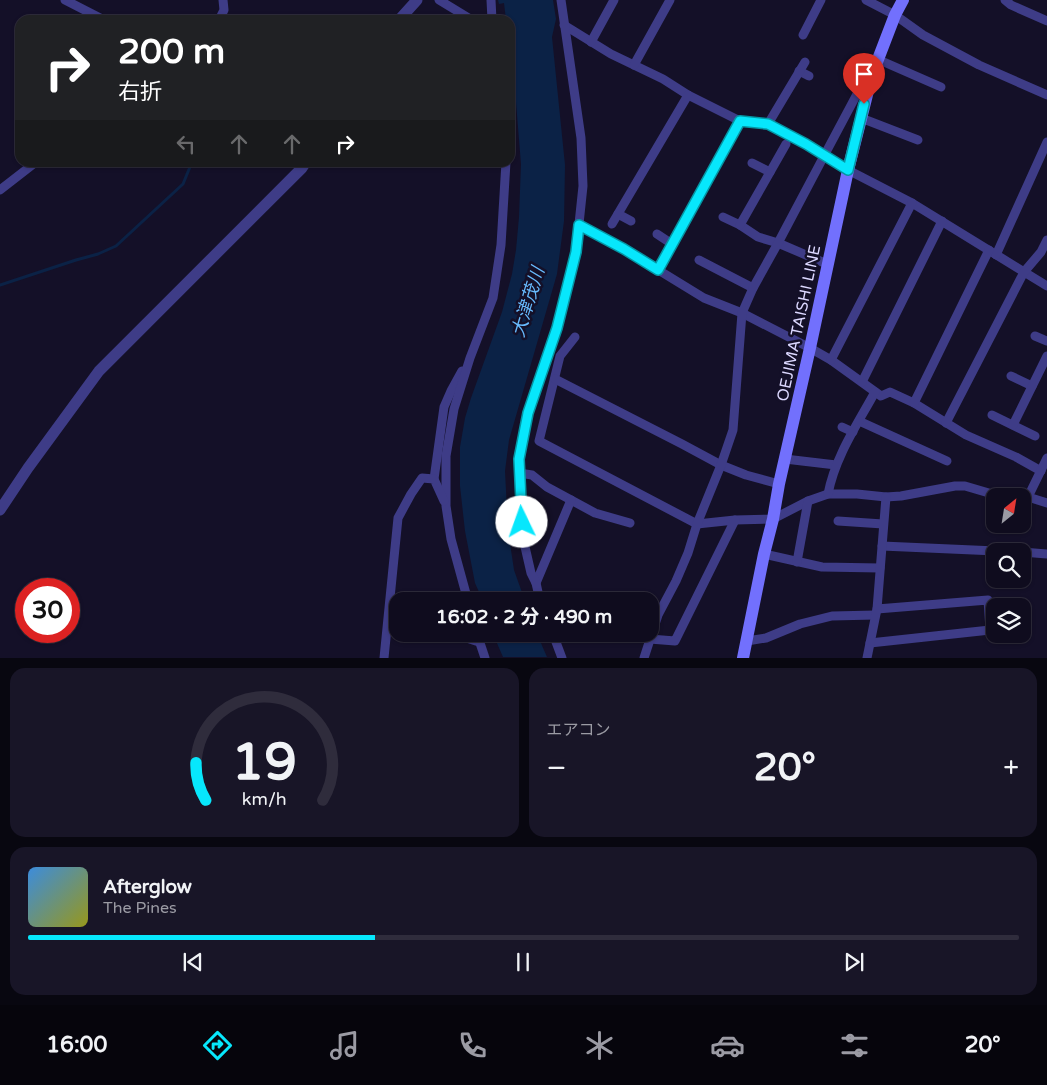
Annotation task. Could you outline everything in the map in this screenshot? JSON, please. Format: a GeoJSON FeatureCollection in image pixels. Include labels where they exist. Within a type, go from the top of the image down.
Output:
{"type":"FeatureCollection","features":[{"type":"Feature","properties":{"kind":"main road","name":"OEJIMA TAISHI LINE"},"geometry":{"type":"LineString","coordinates":[[743,658],[848,170],[872,75],[895,15],[903,0]]}},
{"type":"Feature","properties":{"kind":"street"},"geometry":{"type":"LineString","coordinates":[[65,0],[95,15]]}},
{"type":"Feature","properties":{"kind":"street"},"geometry":{"type":"LineString","coordinates":[[222,15],[224,10],[223,0]]}},
{"type":"Feature","properties":{"kind":"street"},"geometry":{"type":"LineString","coordinates":[[404,15],[417,0]]}},
{"type":"Feature","properties":{"kind":"street"},"geometry":{"type":"LineString","coordinates":[[439,0],[464,15]]}},
{"type":"Feature","properties":{"kind":"street"},"geometry":{"type":"LineString","coordinates":[[538,592],[536,582],[531,573],[523,538],[519,459],[528,413],[557,328],[576,252],[583,186],[581,138],[561,0]]}},
{"type":"Feature","properties":{"kind":"street"},"geometry":{"type":"LineString","coordinates":[[591,42],[614,0]]}},
{"type":"Feature","properties":{"kind":"street"},"geometry":{"type":"LineString","coordinates":[[634,65],[670,0]]}},
{"type":"Feature","properties":{"kind":"street"},"geometry":{"type":"LineString","coordinates":[[803,35],[822,0]]}},
{"type":"Feature","properties":{"kind":"street"},"geometry":{"type":"LineString","coordinates":[[866,0],[895,15],[923,35],[979,65],[1047,94]]}},
{"type":"Feature","properties":{"kind":"street"},"geometry":{"type":"LineString","coordinates":[[1005,0],[1011,5],[1047,22]]}},
{"type":"Feature","properties":{"kind":"street"},"geometry":{"type":"LineString","coordinates":[[564,25],[611,54],[663,79],[688,95],[740,121],[768,124],[806,144],[848,170],[912,203],[1047,286]]}},
{"type":"Feature","properties":{"kind":"street"},"geometry":{"type":"LineString","coordinates":[[877,60],[941,87]]}},
{"type":"Feature","properties":{"kind":"street"},"geometry":{"type":"LineString","coordinates":[[768,124],[805,62]]}},
{"type":"Feature","properties":{"kind":"street"},"geometry":{"type":"LineString","coordinates":[[799,71],[809,76]]}},
{"type":"Feature","properties":{"kind":"street"},"geometry":{"type":"LineString","coordinates":[[659,612],[676,581],[688,553],[722,465],[733,430],[742,313],[753,288],[857,94],[872,75]]}},
{"type":"Feature","properties":{"kind":"street"},"geometry":{"type":"LineString","coordinates":[[612,224],[688,95]]}},
{"type":"Feature","properties":{"kind":"street"},"geometry":{"type":"LineString","coordinates":[[861,118],[918,140]]}},
{"type":"Feature","properties":{"kind":"street"},"geometry":{"type":"LineString","coordinates":[[658,270],[740,121]]}},
{"type":"Feature","properties":{"kind":"street"},"geometry":{"type":"LineString","coordinates":[[914,403],[993,253],[1047,142]]}},
{"type":"Feature","properties":{"kind":"street"},"geometry":{"type":"LineString","coordinates":[[740,224],[786,144]]}},
{"type":"Feature","properties":{"kind":"street"},"geometry":{"type":"LineString","coordinates":[[752,163],[770,172]]}},
{"type":"Feature","properties":{"kind":"street"},"geometry":{"type":"LineString","coordinates":[[0,190],[30,167]]}},
{"type":"Feature","properties":{"kind":"street"},"geometry":{"type":"LineString","coordinates":[[0,510],[28,468],[99,371],[303,167]]}},
{"type":"Feature","properties":{"kind":"street"},"geometry":{"type":"LineString","coordinates":[[466,592],[451,539],[446,506],[446,456],[454,409],[492,298],[501,245],[506,167]]}},
{"type":"Feature","properties":{"kind":"street"},"geometry":{"type":"LineString","coordinates":[[831,360],[912,203]]}},
{"type":"Feature","properties":{"kind":"street"},"geometry":{"type":"LineString","coordinates":[[618,214],[631,221]]}},
{"type":"Feature","properties":{"kind":"street"},"geometry":{"type":"LineString","coordinates":[[723,216],[740,224],[758,237],[827,264]]}},
{"type":"Feature","properties":{"kind":"street"},"geometry":{"type":"LineString","coordinates":[[862,382],[942,221]]}},
{"type":"Feature","properties":{"kind":"street"},"geometry":{"type":"LineString","coordinates":[[579,225],[624,249],[704,298],[742,313],[810,348],[831,360],[881,396],[890,392],[914,403],[966,435],[1016,457],[1041,471]]}},
{"type":"Feature","properties":{"kind":"street"},"geometry":{"type":"LineString","coordinates":[[657,234],[672,244]]}},
{"type":"Feature","properties":{"kind":"street"},"geometry":{"type":"LineString","coordinates":[[946,423],[1024,272],[1041,252],[1047,240]]}},
{"type":"Feature","properties":{"kind":"street"},"geometry":{"type":"LineString","coordinates":[[699,260],[753,288]]}},
{"type":"Feature","properties":{"kind":"street"},"geometry":{"type":"LineString","coordinates":[[1035,336],[1047,341]]}},
{"type":"Feature","properties":{"kind":"street"},"geometry":{"type":"LineString","coordinates":[[575,337],[560,356],[539,441],[698,524],[735,520],[773,519],[808,501],[828,494],[902,496],[955,486],[965,486],[986,492]]}},
{"type":"Feature","properties":{"kind":"street"},"geometry":{"type":"LineString","coordinates":[[1013,425],[1047,356]]}},
{"type":"Feature","properties":{"kind":"street"},"geometry":{"type":"LineString","coordinates":[[446,506],[434,479],[444,407],[470,358]]}},
{"type":"Feature","properties":{"kind":"street"},"geometry":{"type":"LineString","coordinates":[[1011,376],[1032,386]]}},
{"type":"Feature","properties":{"kind":"street"},"geometry":{"type":"LineString","coordinates":[[555,379],[722,465],[746,475],[779,484]]}},
{"type":"Feature","properties":{"kind":"street"},"geometry":{"type":"LineString","coordinates":[[828,494],[836,465],[875,392]]}},
{"type":"Feature","properties":{"kind":"street"},"geometry":{"type":"LineString","coordinates":[[992,416],[1035,436]]}},
{"type":"Feature","properties":{"kind":"street"},"geometry":{"type":"LineString","coordinates":[[859,421],[947,461]]}},
{"type":"Feature","properties":{"kind":"street"},"geometry":{"type":"LineString","coordinates":[[842,426],[853,432]]}},
{"type":"Feature","properties":{"kind":"street"},"geometry":{"type":"LineString","coordinates":[[1031,490],[1047,458]]}},
{"type":"Feature","properties":{"kind":"street"},"geometry":{"type":"LineString","coordinates":[[785,459],[836,465]]}},
{"type":"Feature","properties":{"kind":"street"},"geometry":{"type":"LineString","coordinates":[[519,473],[532,475],[547,487],[595,513],[630,523]]}},
{"type":"Feature","properties":{"kind":"street"},"geometry":{"type":"LineString","coordinates":[[394,592],[398,518],[422,478],[434,479]]}},
{"type":"Feature","properties":{"kind":"street"},"geometry":{"type":"LineString","coordinates":[[867,658],[876,612],[886,497]]}},
{"type":"Feature","properties":{"kind":"street"},"geometry":{"type":"LineString","coordinates":[[536,582],[571,500]]}},
{"type":"Feature","properties":{"kind":"street"},"geometry":{"type":"LineString","coordinates":[[1031,500],[1047,503]]}},
{"type":"Feature","properties":{"kind":"street"},"geometry":{"type":"LineString","coordinates":[[797,562],[808,501]]}},
{"type":"Feature","properties":{"kind":"street"},"geometry":{"type":"LineString","coordinates":[[659,640],[675,641],[735,520]]}},
{"type":"Feature","properties":{"kind":"street"},"geometry":{"type":"LineString","coordinates":[[838,521],[884,524]]}},
{"type":"Feature","properties":{"kind":"street"},"geometry":{"type":"LineString","coordinates":[[882,546],[986,551]]}},
{"type":"Feature","properties":{"kind":"street"},"geometry":{"type":"LineString","coordinates":[[1031,553],[1047,554]]}},
{"type":"Feature","properties":{"kind":"street"},"geometry":{"type":"LineString","coordinates":[[764,554],[822,568],[880,568]]}},
{"type":"Feature","properties":{"kind":"street"},"geometry":{"type":"LineString","coordinates":[[747,641],[766,638],[800,624],[832,616],[988,600],[990,630],[870,643]]}},
{"type":"Feature","properties":{"kind":"street"},"geometry":{"type":"LineString","coordinates":[[384,658],[389,634]]}},
{"type":"Feature","properties":{"kind":"street"},"geometry":{"type":"LineString","coordinates":[[479,642],[485,658]]}},
{"type":"Feature","properties":{"kind":"street"},"geometry":{"type":"LineString","coordinates":[[556,642],[562,658]]}},
{"type":"Feature","properties":{"kind":"street"},"geometry":{"type":"LineString","coordinates":[[644,658],[649,642]]}},
{"type":"Feature","properties":{"kind":"water","name":"大津茂川"},"geometry":{"type":"Polygon","coordinates":[[[498,0],[553,0],[556,19],[552,37],[565,165],[564,221],[557,274],[509,440],[505,471],[508,530],[514,570],[522,592],[479,592],[475,583],[465,531],[460,486],[460,447],[471,398],[502,312],[516,250],[521,164],[515,90],[515,15],[505,15],[504,3],[499,4],[498,0]]]}},
{"type":"Feature","properties":{"kind":"water"},"geometry":{"type":"Polygon","coordinates":[[[496,642],[540,642],[547,657],[503,657],[496,642]]]}},
{"type":"Feature","properties":{"kind":"waterway"},"geometry":{"type":"LineString","coordinates":[[0,285],[98,254],[116,246],[183,184],[190,167]]}},
{"type":"Feature","properties":{"kind":"route"},"geometry":{"type":"LineString","coordinates":[[522,522],[519,459],[528,413],[557,328],[576,252],[579,225],[658,270],[740,121],[768,124],[806,144],[848,170],[864,104]]}}]}
